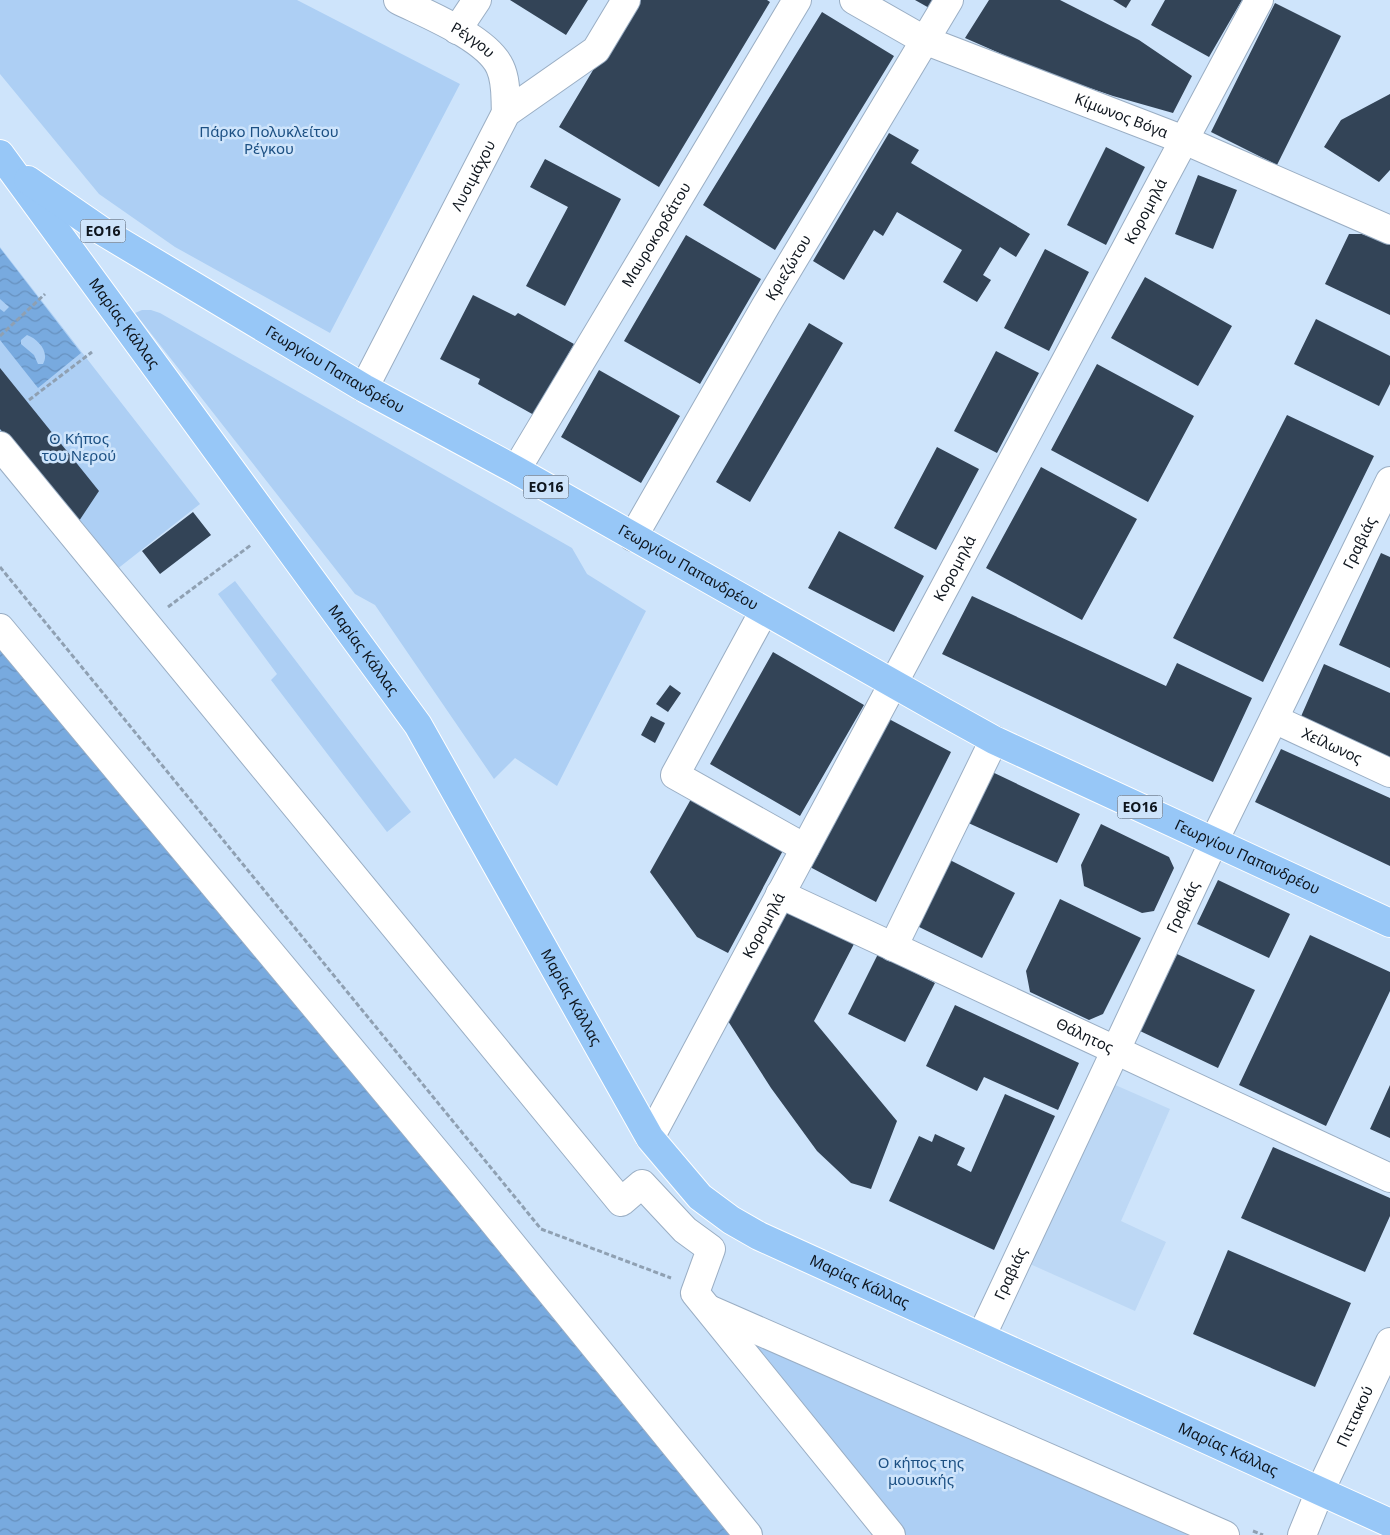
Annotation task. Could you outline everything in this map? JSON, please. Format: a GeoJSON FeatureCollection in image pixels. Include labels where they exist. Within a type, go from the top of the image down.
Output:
{"type":"FeatureCollection","features":[{"type":"Feature","properties":{"kind":"main road","name":"Γεωργίου Παπανδρέου"},"geometry":{"type":"LineString","coordinates":[[5,161],[102,231],[364,388],[516,470],[994,740],[1390,923]]}},
{"type":"Feature","properties":{"kind":"main road","name":"Μαρίας Κάλλας"},"geometry":{"type":"LineString","coordinates":[[5,161],[418,725],[650,1138],[700,1197],[731,1220],[759,1236],[1390,1523]]}},
{"type":"Feature","properties":{"kind":"street","name":"Ρέγγου"},"geometry":{"type":"LineString","coordinates":[[398,0],[457,30],[481,45],[492,55],[500,67],[505,82],[506,113]]}},
{"type":"Feature","properties":{"kind":"street"},"geometry":{"type":"LineString","coordinates":[[457,30],[477,0]]}},
{"type":"Feature","properties":{"kind":"street","name":"Λυσιμάχου"},"geometry":{"type":"LineString","coordinates":[[364,388],[506,113],[596,50],[626,0]]}},
{"type":"Feature","properties":{"kind":"street","name":"Μαυροκορδάτου"},"geometry":{"type":"LineString","coordinates":[[516,470],[797,0]]}},
{"type":"Feature","properties":{"kind":"street","name":"Κίμωνος Βόγα"},"geometry":{"type":"LineString","coordinates":[[854,0],[924,40],[1184,140],[1390,230]]}},
{"type":"Feature","properties":{"kind":"street","name":"Κριεζώτου"},"geometry":{"type":"LineString","coordinates":[[632,537],[765,307],[949,0]]}},
{"type":"Feature","properties":{"kind":"street","name":"Κορομηλά"},"geometry":{"type":"LineString","coordinates":[[650,1138],[1259,0]]}},
{"type":"Feature","properties":{"kind":"street"},"geometry":{"type":"LineString","coordinates":[[0,446],[621,1202],[642,1184],[685,1230],[711,1249],[695,1293],[891,1535]]}},
{"type":"Feature","properties":{"kind":"street","name":"Γραβιάς"},"geometry":{"type":"LineString","coordinates":[[981,1337],[1214,842],[1390,481]]}},
{"type":"Feature","properties":{"kind":"street"},"geometry":{"type":"LineString","coordinates":[[764,611],[675,775],[805,848]]}},
{"type":"Feature","properties":{"kind":"street"},"geometry":{"type":"LineString","coordinates":[[0,628],[463,1185],[748,1535]]}},
{"type":"Feature","properties":{"kind":"street","name":"Χείλωνος"},"geometry":{"type":"LineString","coordinates":[[1274,719],[1390,773]]}},
{"type":"Feature","properties":{"kind":"street"},"geometry":{"type":"LineString","coordinates":[[893,947],[994,740]]}},
{"type":"Feature","properties":{"kind":"street","name":"Θάλητος"},"geometry":{"type":"LineString","coordinates":[[780,894],[1390,1178]]}},
{"type":"Feature","properties":{"kind":"street"},"geometry":{"type":"LineString","coordinates":[[675,1220],[700,1197]]}},
{"type":"Feature","properties":{"kind":"street"},"geometry":{"type":"LineString","coordinates":[[708,1308],[1225,1535]]}},
{"type":"Feature","properties":{"kind":"street","name":"Πιττακού"},"geometry":{"type":"LineString","coordinates":[[1302,1535],[1320,1491],[1390,1342]]}},
{"type":"Feature","properties":{"kind":"path"},"geometry":{"type":"LineString","coordinates":[[0,336],[44,294]]}},
{"type":"Feature","properties":{"kind":"path"},"geometry":{"type":"LineString","coordinates":[[29,400],[92,352]]}},
{"type":"Feature","properties":{"kind":"path"},"geometry":{"type":"LineString","coordinates":[[146,624],[273,528]]}},
{"type":"Feature","properties":{"kind":"path"},"geometry":{"type":"LineString","coordinates":[[0,567],[541,1229]]}},
{"type":"Feature","properties":{"kind":"shaded area"},"geometry":{"type":"Polygon","coordinates":[[[1113,1084],[1170,1109],[1121,1221],[1166,1242],[1135,1311],[1030,1264],[1113,1084]]]}},
{"type":"Feature","properties":{"kind":"green space","name":"Πάρκο Πολυκλείτου Ρέγκου"},"geometry":{"type":"Polygon","coordinates":[[[0,0],[297,0],[460,84],[330,333],[175,247],[99,194],[0,74],[0,0]]]}},
{"type":"Feature","properties":{"kind":"green space","name":"Ο Κήπος του Νερού"},"geometry":{"type":"Polygon","coordinates":[[[0,247],[200,504],[107,577],[0,446],[0,247]]]}},
{"type":"Feature","properties":{"kind":"green space"},"geometry":{"type":"Polygon","coordinates":[[[142,310],[160,313],[572,548],[587,574],[646,611],[557,786],[515,758],[494,779],[375,605],[355,594],[135,313],[142,310]]]}},
{"type":"Feature","properties":{"kind":"green space"},"geometry":{"type":"Polygon","coordinates":[[[235,581],[411,812],[387,832],[271,680],[277,674],[218,594],[235,581]]]}},
{"type":"Feature","properties":{"kind":"green space","name":"Ο κήπος της μουσικής"},"geometry":{"type":"Polygon","coordinates":[[[708,1308],[1225,1535],[891,1535],[708,1308]]]}},
{"type":"Feature","properties":{"kind":"water"},"geometry":{"type":"Polygon","coordinates":[[[0,248],[81,353],[38,388],[0,340],[0,309],[4,312],[9,307],[0,299],[0,248]],[[27,335],[21,340],[21,344],[34,355],[38,364],[43,364],[45,355],[42,346],[27,335]]]}},
{"type":"Feature","properties":{"kind":"water"},"geometry":{"type":"Polygon","coordinates":[[[0,637],[737,1535],[0,1535],[0,637]]]}},
{"type":"Feature","properties":{"kind":"building"},"geometry":{"type":"Polygon","coordinates":[[[510,0],[588,0],[566,35],[510,0]]]}},
{"type":"Feature","properties":{"kind":"building"},"geometry":{"type":"Polygon","coordinates":[[[635,0],[767,0],[770,2],[659,187],[559,127],[635,0]]]}},
{"type":"Feature","properties":{"kind":"building"},"geometry":{"type":"Polygon","coordinates":[[[915,0],[937,0],[931,9],[915,0]]]}},
{"type":"Feature","properties":{"kind":"building"},"geometry":{"type":"Polygon","coordinates":[[[989,0],[1060,0],[1139,40],[1192,76],[1173,113],[1113,96],[1040,71],[965,38],[989,0]]]}},
{"type":"Feature","properties":{"kind":"building"},"geometry":{"type":"Polygon","coordinates":[[[1113,0],[1131,0],[1126,8],[1113,0]]]}},
{"type":"Feature","properties":{"kind":"building"},"geometry":{"type":"Polygon","coordinates":[[[1165,0],[1242,0],[1209,57],[1151,25],[1165,0]]]}},
{"type":"Feature","properties":{"kind":"building"},"geometry":{"type":"Polygon","coordinates":[[[1275,3],[1341,36],[1277,165],[1211,132],[1275,3]]]}},
{"type":"Feature","properties":{"kind":"building"},"geometry":{"type":"Polygon","coordinates":[[[822,12],[894,56],[775,250],[703,205],[822,12]]]}},
{"type":"Feature","properties":{"kind":"building"},"geometry":{"type":"Polygon","coordinates":[[[1390,94],[1390,170],[1379,182],[1324,147],[1341,120],[1390,94]]]}},
{"type":"Feature","properties":{"kind":"building"},"geometry":{"type":"Polygon","coordinates":[[[889,133],[919,150],[911,163],[1030,234],[1016,257],[1000,247],[983,275],[991,280],[977,302],[943,282],[962,250],[897,212],[883,236],[874,230],[844,280],[813,261],[889,133]]]}},
{"type":"Feature","properties":{"kind":"building"},"geometry":{"type":"Polygon","coordinates":[[[1106,147],[1145,167],[1106,245],[1067,225],[1106,147]]]}},
{"type":"Feature","properties":{"kind":"building"},"geometry":{"type":"Polygon","coordinates":[[[545,159],[621,199],[565,306],[526,286],[568,207],[530,187],[545,159]]]}},
{"type":"Feature","properties":{"kind":"building"},"geometry":{"type":"Polygon","coordinates":[[[1198,175],[1237,190],[1213,249],[1175,234],[1198,175]]]}},
{"type":"Feature","properties":{"kind":"building"},"geometry":{"type":"Polygon","coordinates":[[[1349,234],[1362,234],[1390,244],[1390,315],[1325,284],[1349,234]]]}},
{"type":"Feature","properties":{"kind":"building"},"geometry":{"type":"Polygon","coordinates":[[[686,235],[761,279],[700,384],[624,341],[686,235]]]}},
{"type":"Feature","properties":{"kind":"building"},"geometry":{"type":"Polygon","coordinates":[[[1045,249],[1089,272],[1049,351],[1004,328],[1045,249]]]}},
{"type":"Feature","properties":{"kind":"building"},"geometry":{"type":"Polygon","coordinates":[[[1145,277],[1232,326],[1198,386],[1111,338],[1145,277]]]}},
{"type":"Feature","properties":{"kind":"building"},"geometry":{"type":"Polygon","coordinates":[[[473,295],[515,316],[518,313],[574,344],[534,415],[478,384],[480,379],[440,359],[473,295]]]}},
{"type":"Feature","properties":{"kind":"building"},"geometry":{"type":"Polygon","coordinates":[[[1316,319],[1390,356],[1390,384],[1379,406],[1294,364],[1316,319]]]}},
{"type":"Feature","properties":{"kind":"building"},"geometry":{"type":"Polygon","coordinates":[[[809,323],[843,343],[750,502],[716,482],[809,323]]]}},
{"type":"Feature","properties":{"kind":"building"},"geometry":{"type":"Polygon","coordinates":[[[996,351],[1039,373],[997,453],[954,431],[996,351]]]}},
{"type":"Feature","properties":{"kind":"building"},"geometry":{"type":"Polygon","coordinates":[[[1097,364],[1194,416],[1148,502],[1051,450],[1097,364]]]}},
{"type":"Feature","properties":{"kind":"building"},"geometry":{"type":"Polygon","coordinates":[[[0,368],[99,491],[79,521],[0,429],[0,368]]]}},
{"type":"Feature","properties":{"kind":"building"},"geometry":{"type":"Polygon","coordinates":[[[599,370],[680,416],[641,483],[561,437],[599,370]]]}},
{"type":"Feature","properties":{"kind":"building"},"geometry":{"type":"Polygon","coordinates":[[[1287,415],[1374,456],[1263,682],[1173,638],[1287,415]]]}},
{"type":"Feature","properties":{"kind":"building"},"geometry":{"type":"Polygon","coordinates":[[[937,447],[979,469],[936,550],[894,528],[937,447]]]}},
{"type":"Feature","properties":{"kind":"building"},"geometry":{"type":"Polygon","coordinates":[[[1041,467],[1137,519],[1082,620],[986,568],[1041,467]]]}},
{"type":"Feature","properties":{"kind":"building"},"geometry":{"type":"Polygon","coordinates":[[[193,512],[211,535],[160,574],[142,551],[193,512]]]}},
{"type":"Feature","properties":{"kind":"building"},"geometry":{"type":"Polygon","coordinates":[[[839,531],[924,576],[894,632],[808,588],[839,531]]]}},
{"type":"Feature","properties":{"kind":"building"},"geometry":{"type":"Polygon","coordinates":[[[1381,553],[1390,557],[1390,668],[1339,645],[1381,553]]]}},
{"type":"Feature","properties":{"kind":"building"},"geometry":{"type":"Polygon","coordinates":[[[972,596],[1166,686],[1177,663],[1252,698],[1213,782],[942,654],[972,596]]]}},
{"type":"Feature","properties":{"kind":"building"},"geometry":{"type":"Polygon","coordinates":[[[773,652],[864,705],[800,816],[710,764],[773,652]]]}},
{"type":"Feature","properties":{"kind":"building"},"geometry":{"type":"Polygon","coordinates":[[[1324,664],[1390,693],[1390,761],[1299,721],[1324,664]]]}},
{"type":"Feature","properties":{"kind":"building"},"geometry":{"type":"Polygon","coordinates":[[[670,685],[681,693],[668,712],[656,704],[670,685]]]}},
{"type":"Feature","properties":{"kind":"building"},"geometry":{"type":"Polygon","coordinates":[[[651,716],[665,723],[655,743],[641,735],[651,716]]]}},
{"type":"Feature","properties":{"kind":"building"},"geometry":{"type":"Polygon","coordinates":[[[889,719],[951,752],[876,902],[810,867],[889,719]]]}},
{"type":"Feature","properties":{"kind":"building"},"geometry":{"type":"Polygon","coordinates":[[[1281,749],[1390,798],[1390,866],[1255,802],[1281,749]]]}},
{"type":"Feature","properties":{"kind":"building"},"geometry":{"type":"Polygon","coordinates":[[[988,770],[1080,814],[1057,863],[964,821],[988,770]]]}},
{"type":"Feature","properties":{"kind":"building"},"geometry":{"type":"Polygon","coordinates":[[[695,792],[787,843],[728,953],[697,937],[650,872],[695,792]]]}},
{"type":"Feature","properties":{"kind":"building"},"geometry":{"type":"Polygon","coordinates":[[[1101,824],[1169,857],[1174,868],[1154,911],[1142,913],[1084,886],[1081,865],[1101,824]]]}},
{"type":"Feature","properties":{"kind":"building"},"geometry":{"type":"Polygon","coordinates":[[[944,857],[1015,893],[982,958],[911,923],[944,857]]]}},
{"type":"Feature","properties":{"kind":"building"},"geometry":{"type":"Polygon","coordinates":[[[1218,880],[1290,914],[1269,958],[1197,924],[1218,880]]]}},
{"type":"Feature","properties":{"kind":"building"},"geometry":{"type":"Polygon","coordinates":[[[1060,899],[1141,938],[1103,1014],[1089,1020],[1030,992],[1026,971],[1060,899]]]}},
{"type":"Feature","properties":{"kind":"building"},"geometry":{"type":"Polygon","coordinates":[[[788,908],[855,942],[814,1021],[897,1121],[871,1189],[851,1183],[817,1151],[771,1088],[728,1021],[788,908]]]}},
{"type":"Feature","properties":{"kind":"building"},"geometry":{"type":"Polygon","coordinates":[[[1310,935],[1390,972],[1390,991],[1326,1126],[1239,1085],[1310,935]]]}},
{"type":"Feature","properties":{"kind":"building"},"geometry":{"type":"Polygon","coordinates":[[[878,954],[935,983],[905,1042],[848,1014],[878,954]]]}},
{"type":"Feature","properties":{"kind":"building"},"geometry":{"type":"Polygon","coordinates":[[[1177,954],[1255,990],[1218,1068],[1140,1031],[1177,954]]]}},
{"type":"Feature","properties":{"kind":"building"},"geometry":{"type":"Polygon","coordinates":[[[955,1005],[1079,1063],[1058,1110],[984,1077],[977,1091],[926,1066],[955,1005]]]}},
{"type":"Feature","properties":{"kind":"building"},"geometry":{"type":"Polygon","coordinates":[[[1390,1085],[1390,1138],[1370,1129],[1390,1085]]]}},
{"type":"Feature","properties":{"kind":"building"},"geometry":{"type":"Polygon","coordinates":[[[1005,1094],[1055,1116],[994,1250],[889,1201],[919,1136],[932,1142],[935,1134],[965,1148],[957,1165],[971,1172],[1005,1094]]]}},
{"type":"Feature","properties":{"kind":"building"},"geometry":{"type":"Polygon","coordinates":[[[1273,1147],[1390,1198],[1390,1216],[1365,1272],[1241,1218],[1273,1147]]]}},
{"type":"Feature","properties":{"kind":"building"},"geometry":{"type":"Polygon","coordinates":[[[1228,1250],[1351,1303],[1315,1387],[1193,1334],[1228,1250]]]}}]}
